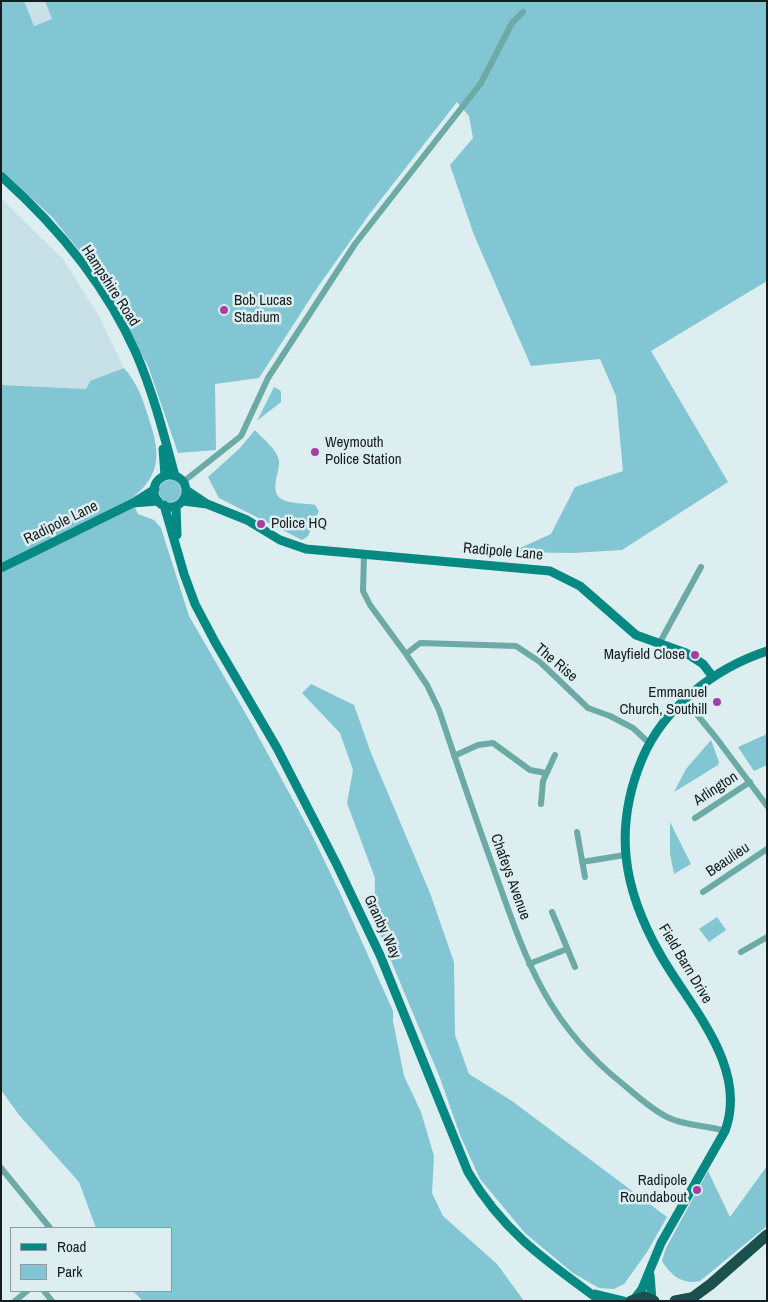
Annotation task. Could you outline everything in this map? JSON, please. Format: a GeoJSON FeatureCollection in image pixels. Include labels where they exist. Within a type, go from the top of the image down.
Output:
{"type":"FeatureCollection","features":[{"type":"Feature","properties":{"kind":"highway"},"geometry":{"type":"LineString","coordinates":[[675,1301],[689,1299],[711,1284],[767,1235]]}},
{"type":"Feature","properties":{"kind":"highway"},"geometry":{"type":"LineString","coordinates":[[633,1299],[645,1297],[653,1300]]}},
{"type":"Feature","properties":{"kind":"main road","name":"Hampshire Road"},"geometry":{"type":"LineString","coordinates":[[1,176],[44,217],[75,254],[103,294],[135,351],[154,402],[170,476]]}},
{"type":"Feature","properties":{"kind":"main road"},"geometry":{"type":"LineString","coordinates":[[170,476],[185,486],[180,503],[161,503],[155,489],[158,481],[170,476]]}},
{"type":"Feature","properties":{"kind":"main road","name":"Radipole Lane"},"geometry":{"type":"LineString","coordinates":[[185,486],[207,504],[247,520],[280,540],[306,549],[364,556],[550,570],[580,586],[636,635],[686,653],[703,664],[713,677]]}},
{"type":"Feature","properties":{"kind":"main road","name":"Radipole Lane"},"geometry":{"type":"LineString","coordinates":[[1,568],[134,503],[155,489]]}},
{"type":"Feature","properties":{"kind":"main road","name":"Radipole Lane"},"geometry":{"type":"LineString","coordinates":[[134,503],[161,503]]}},
{"type":"Feature","properties":{"kind":"main road","name":"Granby Way"},"geometry":{"type":"LineString","coordinates":[[161,503],[195,604],[277,748],[338,865],[380,955],[468,1172],[480,1193],[514,1233],[538,1256],[601,1301]]}},
{"type":"Feature","properties":{"kind":"main road","name":"Radipole Lane"},"geometry":{"type":"LineString","coordinates":[[180,503],[207,504]]}},
{"type":"Feature","properties":{"kind":"main road","name":"Granby Way"},"geometry":{"type":"LineString","coordinates":[[177,547],[180,503]]}},
{"type":"Feature","properties":{"kind":"main road"},"geometry":{"type":"LineString","coordinates":[[713,677],[743,659],[767,651]]}},
{"type":"Feature","properties":{"kind":"main road","name":"Field Barn Drive"},"geometry":{"type":"LineString","coordinates":[[633,1299],[650,1272],[661,1243],[725,1131],[730,1118],[731,1097],[724,1066],[704,1022],[660,955],[634,897],[625,855],[628,802],[633,780],[649,743],[662,725],[685,700],[713,677]]}},
{"type":"Feature","properties":{"kind":"main road","name":"Field Barn Drive"},"geometry":{"type":"LineString","coordinates":[[650,1272],[650,1291],[653,1300]]}},
{"type":"Feature","properties":{"kind":"main road","name":"Granby Way"},"geometry":{"type":"LineString","coordinates":[[590,1293],[624,1301]]}},
{"type":"Feature","properties":{"kind":"street"},"geometry":{"type":"LineString","coordinates":[[185,486],[241,436],[268,378],[355,244],[481,83],[512,23],[524,12]]}},
{"type":"Feature","properties":{"kind":"street","name":"Chafeys Avenue"},"geometry":{"type":"LineString","coordinates":[[364,556],[363,591],[370,604],[427,685],[439,710],[529,964],[541,989],[570,1034],[604,1070],[667,1117],[684,1124],[725,1131]]}},
{"type":"Feature","properties":{"kind":"street"},"geometry":{"type":"LineString","coordinates":[[659,644],[701,566]]}},
{"type":"Feature","properties":{"kind":"street","name":"The Rise"},"geometry":{"type":"LineString","coordinates":[[406,654],[420,643],[516,646],[540,662],[588,708],[610,716],[633,728],[649,743]]}},
{"type":"Feature","properties":{"kind":"street"},"geometry":{"type":"LineString","coordinates":[[685,700],[767,806]]}},
{"type":"Feature","properties":{"kind":"street"},"geometry":{"type":"LineString","coordinates":[[454,756],[478,746],[493,743],[530,770],[546,773]]}},
{"type":"Feature","properties":{"kind":"street"},"geometry":{"type":"LineString","coordinates":[[541,804],[543,781],[555,754]]}},
{"type":"Feature","properties":{"kind":"street","name":"Arlington"},"geometry":{"type":"LineString","coordinates":[[695,818],[750,782]]}},
{"type":"Feature","properties":{"kind":"street"},"geometry":{"type":"LineString","coordinates":[[577,832],[585,877]]}},
{"type":"Feature","properties":{"kind":"street","name":"Beaulieu"},"geometry":{"type":"LineString","coordinates":[[702,892],[767,849]]}},
{"type":"Feature","properties":{"kind":"street"},"geometry":{"type":"LineString","coordinates":[[582,862],[625,855]]}},
{"type":"Feature","properties":{"kind":"street"},"geometry":{"type":"LineString","coordinates":[[552,912],[575,967]]}},
{"type":"Feature","properties":{"kind":"street"},"geometry":{"type":"LineString","coordinates":[[742,952],[767,937]]}},
{"type":"Feature","properties":{"kind":"street"},"geometry":{"type":"LineString","coordinates":[[529,964],[567,949]]}},
{"type":"Feature","properties":{"kind":"street"},"geometry":{"type":"LineString","coordinates":[[1,1168],[49,1227]]}},
{"type":"Feature","properties":{"kind":"street"},"geometry":{"type":"LineString","coordinates":[[15,1301],[27,1292]]}},
{"type":"Feature","properties":{"kind":"shaded area"},"geometry":{"type":"Polygon","coordinates":[[[24,1],[45,1],[52,19],[33,26],[24,1]]]}},
{"type":"Feature","properties":{"kind":"shaded area"},"geometry":{"type":"Polygon","coordinates":[[[1,198],[63,259],[100,318],[124,368],[90,381],[86,389],[1,385],[1,198]]]}},
{"type":"Feature","properties":{"kind":"green space"},"geometry":{"type":"Polygon","coordinates":[[[1,1],[24,1],[34,26],[52,19],[45,1],[767,1],[767,281],[651,351],[728,482],[622,550],[573,553],[511,552],[551,534],[575,487],[623,471],[616,396],[600,359],[531,366],[474,235],[450,165],[473,138],[469,116],[457,102],[368,216],[315,291],[259,378],[215,384],[216,450],[178,453],[148,366],[97,273],[53,218],[1,170],[1,1]]]}},
{"type":"Feature","properties":{"kind":"green space"},"geometry":{"type":"Polygon","coordinates":[[[124,368],[136,385],[155,440],[156,461],[154,471],[149,480],[131,499],[138,514],[154,520],[161,528],[189,616],[251,723],[311,833],[393,1011],[393,1021],[404,1076],[421,1112],[434,1156],[432,1193],[443,1216],[497,1264],[524,1301],[143,1301],[134,1292],[172,1292],[172,1227],[96,1227],[79,1182],[19,1115],[1,1090],[1,385],[86,389],[90,381],[124,368]]]}},
{"type":"Feature","properties":{"kind":"green space"},"geometry":{"type":"Polygon","coordinates":[[[274,387],[281,391],[281,402],[257,421],[274,387]]]}},
{"type":"Feature","properties":{"kind":"green space"},"geometry":{"type":"Polygon","coordinates":[[[255,430],[273,448],[278,457],[279,466],[275,486],[281,499],[288,502],[315,505],[319,511],[308,536],[302,540],[219,498],[208,477],[239,449],[255,430]]]}},
{"type":"Feature","properties":{"kind":"green space"},"geometry":{"type":"Polygon","coordinates":[[[170,480],[178,483],[181,491],[178,499],[170,502],[162,499],[159,491],[162,483],[170,480]]]}},
{"type":"Feature","properties":{"kind":"green space"},"geometry":{"type":"Polygon","coordinates":[[[311,684],[354,705],[371,753],[430,893],[454,962],[455,1035],[469,1074],[512,1101],[667,1217],[647,1252],[624,1284],[614,1289],[599,1288],[573,1273],[525,1233],[480,1179],[460,1135],[440,1078],[374,920],[375,878],[347,803],[353,770],[340,733],[302,693],[311,684]]]}},
{"type":"Feature","properties":{"kind":"green space"},"geometry":{"type":"Polygon","coordinates":[[[767,734],[767,765],[754,771],[738,747],[767,734]]]}},
{"type":"Feature","properties":{"kind":"green space"},"geometry":{"type":"Polygon","coordinates":[[[711,740],[719,762],[718,765],[674,792],[686,769],[711,740]]]}},
{"type":"Feature","properties":{"kind":"green space"},"geometry":{"type":"Polygon","coordinates":[[[670,822],[691,864],[674,874],[670,854],[670,822]]]}},
{"type":"Feature","properties":{"kind":"green space"},"geometry":{"type":"Polygon","coordinates":[[[717,917],[726,930],[709,942],[699,929],[717,917]]]}},
{"type":"Feature","properties":{"kind":"green space"},"geometry":{"type":"Polygon","coordinates":[[[767,1166],[767,1226],[700,1281],[688,1282],[673,1275],[662,1261],[666,1248],[708,1171],[730,1217],[767,1166]]]}},
{"type":"Feature","properties":{"kind":"place","name":"Bob Lucas Stadium"},"geometry":{"type":"Point","coordinates":[224,310]}},
{"type":"Feature","properties":{"kind":"place","name":"Weymouth Police Station"},"geometry":{"type":"Point","coordinates":[315,452]}},
{"type":"Feature","properties":{"kind":"place","name":"Police HQ"},"geometry":{"type":"Point","coordinates":[261,524]}},
{"type":"Feature","properties":{"kind":"place","name":"Mayfield Close"},"geometry":{"type":"Point","coordinates":[695,655]}},
{"type":"Feature","properties":{"kind":"place","name":"Emmanuel Church, Southill"},"geometry":{"type":"Point","coordinates":[717,702]}},
{"type":"Feature","properties":{"kind":"place","name":"Radipole Roundabout"},"geometry":{"type":"Point","coordinates":[697,1190]}}]}
